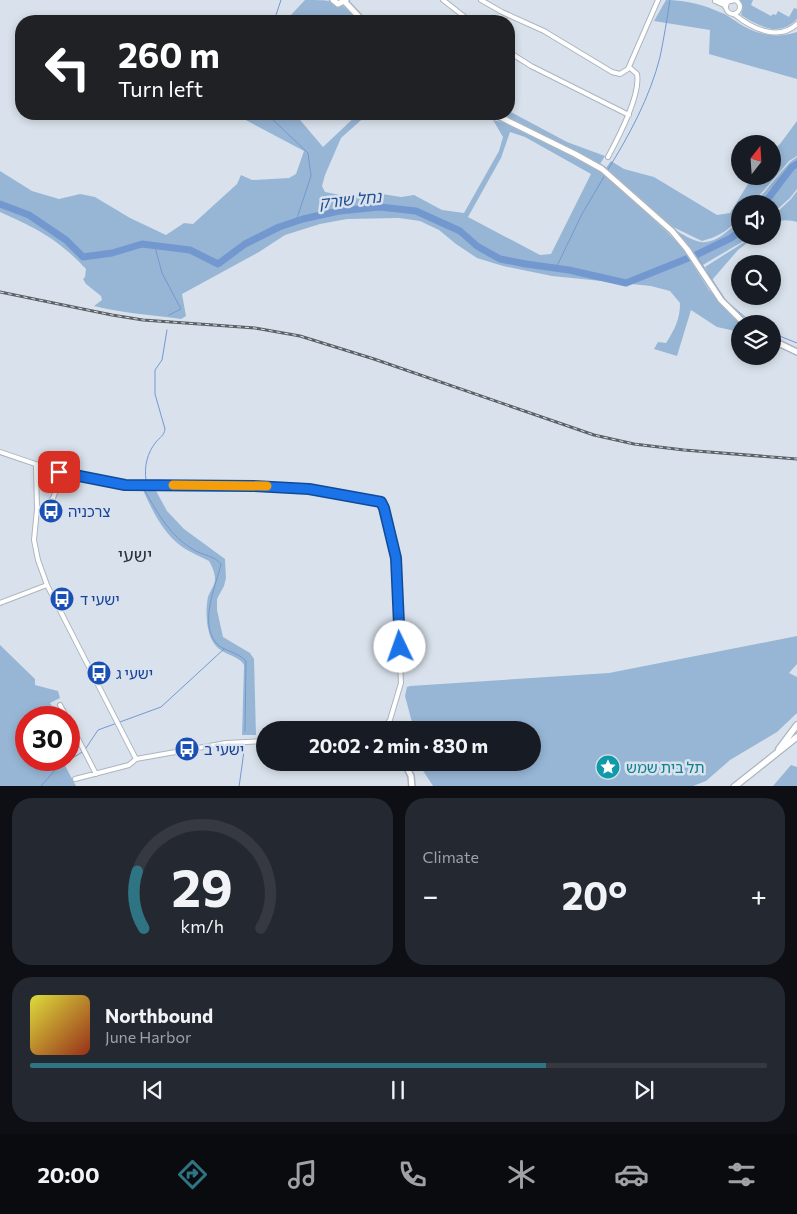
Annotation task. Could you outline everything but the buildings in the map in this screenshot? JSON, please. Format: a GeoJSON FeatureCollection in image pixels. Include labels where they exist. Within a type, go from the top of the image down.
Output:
{"type":"FeatureCollection","features":[{"type":"Feature","properties":{"kind":"highway"},"geometry":{"type":"LineString","coordinates":[[776,752],[797,725]]}},
{"type":"Feature","properties":{"kind":"highway"},"geometry":{"type":"LineString","coordinates":[[734,786],[797,737]]}},
{"type":"Feature","properties":{"kind":"main road"},"geometry":{"type":"LineString","coordinates":[[333,0],[338,4],[345,1],[357,15]]}},
{"type":"Feature","properties":{"kind":"main road"},"geometry":{"type":"LineString","coordinates":[[506,120],[602,169],[672,231],[687,249],[721,300],[736,315]]}},
{"type":"Feature","properties":{"kind":"main road"},"geometry":{"type":"LineString","coordinates":[[781,344],[797,352]]}},
{"type":"Feature","properties":{"kind":"main road"},"geometry":{"type":"LineString","coordinates":[[408,771],[412,786]]}},
{"type":"Feature","properties":{"kind":"street"},"geometry":{"type":"LineString","coordinates":[[443,0],[462,15]]}},
{"type":"Feature","properties":{"kind":"street"},"geometry":{"type":"LineString","coordinates":[[481,0],[509,15]]}},
{"type":"Feature","properties":{"kind":"street"},"geometry":{"type":"LineString","coordinates":[[515,18],[544,31],[612,72],[620,74],[624,73],[629,67],[658,0]]}},
{"type":"Feature","properties":{"kind":"street"},"geometry":{"type":"LineString","coordinates":[[713,0],[734,1],[739,4],[739,9],[734,14]]}},
{"type":"Feature","properties":{"kind":"street"},"geometry":{"type":"LineString","coordinates":[[713,0],[724,5],[730,13],[753,27],[771,32],[784,32],[797,24]]}},
{"type":"Feature","properties":{"kind":"street"},"geometry":{"type":"LineString","coordinates":[[726,8],[728,3],[734,1]]}},
{"type":"Feature","properties":{"kind":"street"},"geometry":{"type":"LineString","coordinates":[[515,56],[531,66],[629,115]]}},
{"type":"Feature","properties":{"kind":"street"},"geometry":{"type":"LineString","coordinates":[[608,157],[629,115],[638,78],[629,67]]}},
{"type":"Feature","properties":{"kind":"street"},"geometry":{"type":"LineString","coordinates":[[0,452],[59,472],[125,485],[254,486],[309,489],[381,502],[396,558],[401,683],[389,721]]}},
{"type":"Feature","properties":{"kind":"street"},"geometry":{"type":"LineString","coordinates":[[36,465],[37,509],[34,540],[38,560],[47,584],[136,759]]}},
{"type":"Feature","properties":{"kind":"street"},"geometry":{"type":"LineString","coordinates":[[37,509],[47,506],[52,500],[59,472]]}},
{"type":"Feature","properties":{"kind":"street"},"geometry":{"type":"LineString","coordinates":[[0,603],[47,584]]}},
{"type":"Feature","properties":{"kind":"street"},"geometry":{"type":"LineString","coordinates":[[75,779],[129,765],[136,759],[226,743],[256,741]]}},
{"type":"Feature","properties":{"kind":"street"},"geometry":{"type":"LineString","coordinates":[[80,743],[96,774]]}},
{"type":"Feature","properties":{"kind":"shaded area"},"geometry":{"type":"Polygon","coordinates":[[[305,0],[323,0],[341,5],[354,15],[291,15],[305,0]]]}},
{"type":"Feature","properties":{"kind":"shaded area"},"geometry":{"type":"Polygon","coordinates":[[[666,0],[688,2],[708,8],[725,14],[751,30],[764,34],[784,35],[797,32],[797,79],[709,54],[710,30],[654,21],[666,0]]]}},
{"type":"Feature","properties":{"kind":"shaded area"},"geometry":{"type":"Polygon","coordinates":[[[740,0],[753,0],[751,5],[771,16],[773,14],[776,15],[778,11],[789,17],[794,8],[797,9],[797,19],[783,28],[776,29],[762,26],[741,15],[743,7],[740,0]]]}},
{"type":"Feature","properties":{"kind":"shaded area"},"geometry":{"type":"Polygon","coordinates":[[[515,114],[567,142],[605,156],[600,164],[514,120],[515,114]]]}},
{"type":"Feature","properties":{"kind":"shaded area"},"geometry":{"type":"Polygon","coordinates":[[[246,120],[300,120],[323,147],[352,120],[361,120],[341,138],[325,175],[322,186],[325,192],[345,196],[376,193],[401,197],[414,195],[442,210],[464,213],[499,151],[503,137],[493,120],[516,126],[601,171],[668,233],[683,249],[709,290],[733,315],[731,315],[731,330],[717,327],[691,310],[677,356],[654,349],[658,342],[666,343],[678,319],[680,303],[670,291],[651,286],[552,276],[503,266],[477,258],[439,230],[420,221],[399,218],[347,219],[320,224],[285,235],[259,252],[182,294],[186,316],[181,319],[116,310],[94,306],[102,300],[101,296],[86,284],[83,279],[86,269],[66,250],[36,229],[0,212],[0,171],[32,191],[59,199],[80,194],[95,197],[130,218],[166,235],[184,223],[193,224],[237,184],[241,175],[252,180],[289,178],[296,174],[304,151],[246,120]],[[510,132],[501,158],[468,217],[540,255],[551,254],[591,174],[525,137],[510,132]]]}},
{"type":"Feature","properties":{"kind":"shaded area"},"geometry":{"type":"Polygon","coordinates":[[[797,121],[797,156],[789,161],[781,170],[781,143],[797,121]]]}},
{"type":"Feature","properties":{"kind":"shaded area"},"geometry":{"type":"Polygon","coordinates":[[[797,157],[797,189],[781,206],[781,195],[762,195],[770,185],[781,185],[781,172],[797,157]]]}},
{"type":"Feature","properties":{"kind":"shaded area"},"geometry":{"type":"Polygon","coordinates":[[[611,161],[624,169],[654,177],[717,215],[731,211],[731,226],[723,233],[702,241],[673,227],[606,168],[611,161]]]}},
{"type":"Feature","properties":{"kind":"shaded area"},"geometry":{"type":"Polygon","coordinates":[[[747,185],[768,185],[760,195],[741,195],[747,185]]]}},
{"type":"Feature","properties":{"kind":"shaded area"},"geometry":{"type":"Polygon","coordinates":[[[797,191],[797,222],[781,221],[781,208],[797,191]]]}},
{"type":"Feature","properties":{"kind":"shaded area"},"geometry":{"type":"Polygon","coordinates":[[[731,228],[731,245],[737,245],[701,266],[690,247],[675,230],[701,242],[712,241],[731,228]]]}},
{"type":"Feature","properties":{"kind":"shaded area"},"geometry":{"type":"Polygon","coordinates":[[[740,245],[744,245],[734,255],[731,255],[731,258],[712,280],[705,267],[740,245]]]}},
{"type":"Feature","properties":{"kind":"shaded area"},"geometry":{"type":"Polygon","coordinates":[[[155,489],[167,511],[184,529],[225,559],[226,578],[217,599],[217,610],[223,637],[250,653],[254,659],[256,735],[242,735],[244,665],[216,646],[208,629],[207,603],[215,579],[212,567],[209,561],[181,546],[169,535],[154,513],[143,490],[155,489]]]}},
{"type":"Feature","properties":{"kind":"shaded area"},"geometry":{"type":"Polygon","coordinates":[[[797,636],[797,664],[789,673],[797,677],[797,713],[777,732],[730,760],[706,781],[693,786],[433,786],[423,771],[541,771],[541,721],[412,721],[405,696],[407,687],[609,673],[797,636]]]}},
{"type":"Feature","properties":{"kind":"shaded area"},"geometry":{"type":"Polygon","coordinates":[[[0,645],[35,679],[35,685],[58,691],[60,698],[50,703],[52,706],[15,706],[15,771],[68,771],[76,786],[0,786],[0,645]]]}},
{"type":"Feature","properties":{"kind":"shaded area"},"geometry":{"type":"Polygon","coordinates":[[[791,765],[797,767],[797,786],[773,786],[791,765]]]}},
{"type":"Feature","properties":{"kind":"waterway"},"geometry":{"type":"LineString","coordinates":[[276,15],[281,0]]}},
{"type":"Feature","properties":{"kind":"waterway"},"geometry":{"type":"LineString","coordinates":[[607,171],[631,130],[651,87],[660,57],[670,0]]}},
{"type":"Feature","properties":{"kind":"waterway"},"geometry":{"type":"LineString","coordinates":[[273,120],[308,153],[311,176],[296,221]]}},
{"type":"Feature","properties":{"kind":"waterway","name":"נחל שורק"},"geometry":{"type":"LineString","coordinates":[[771,195],[792,167],[797,164]]}},
{"type":"Feature","properties":{"kind":"waterway"},"geometry":{"type":"LineString","coordinates":[[556,268],[582,214],[605,175]]}},
{"type":"Feature","properties":{"kind":"waterway","name":"נחל שורק"},"geometry":{"type":"LineString","coordinates":[[0,204],[29,215],[66,240],[83,257],[112,253],[142,244],[190,250],[218,264],[245,244],[279,227],[303,219],[339,211],[380,207],[416,211],[460,231],[477,246],[500,259],[569,270],[626,283],[696,255],[731,238]]}},
{"type":"Feature","properties":{"kind":"waterway"},"geometry":{"type":"LineString","coordinates":[[155,247],[162,273],[181,309],[169,315]]}},
{"type":"Feature","properties":{"kind":"waterway"},"geometry":{"type":"LineString","coordinates":[[696,255],[726,301],[742,315]]}},
{"type":"Feature","properties":{"kind":"waterway"},"geometry":{"type":"LineString","coordinates":[[146,480],[145,470],[148,455],[163,435],[165,429],[155,394],[155,370],[162,360],[167,330]]}},
{"type":"Feature","properties":{"kind":"waterway"},"geometry":{"type":"LineString","coordinates":[[781,337],[797,343]]}},
{"type":"Feature","properties":{"kind":"waterway"},"geometry":{"type":"LineString","coordinates":[[145,491],[160,516],[178,539],[221,564],[210,604],[209,625],[216,643],[246,661],[245,731]]}},
{"type":"Feature","properties":{"kind":"waterway"},"geometry":{"type":"LineString","coordinates":[[41,786],[59,766],[84,751],[98,730],[161,707],[224,649]]}},
{"type":"Feature","properties":{"kind":"waterway"},"geometry":{"type":"LineString","coordinates":[[239,786],[244,751]]}},
{"type":"Feature","properties":{"kind":"railway"},"geometry":{"type":"LineString","coordinates":[[0,292],[143,320],[255,328],[300,336],[374,359],[594,435],[634,444],[797,459]]}},
{"type":"Feature","properties":{"kind":"slow traffic"},"geometry":{"type":"LineString","coordinates":[[173,485],[267,486]]}},
{"type":"Feature","properties":{"kind":"place","name":"צרכניה"},"geometry":{"type":"Point","coordinates":[51,511]}},
{"type":"Feature","properties":{"kind":"place","name":"ישעי ד"},"geometry":{"type":"Point","coordinates":[62,599]}},
{"type":"Feature","properties":{"kind":"place","name":"ישעי ג"},"geometry":{"type":"Point","coordinates":[99,673]}},
{"type":"Feature","properties":{"kind":"place","name":"ישעי ב"},"geometry":{"type":"Point","coordinates":[187,749]}},
{"type":"Feature","properties":{"kind":"place","name":"תל בית שמש"},"geometry":{"type":"Point","coordinates":[608,767]}},
{"type":"Feature","properties":{"kind":"district","name":"ישעי"},"geometry":{"type":"Point","coordinates":[135,555]}},
{"type":"Feature","properties":{"kind":"route"},"geometry":{"type":"LineString","coordinates":[[59,472],[125,485],[254,486],[309,489],[381,502],[396,558],[400,647]]}}]}
